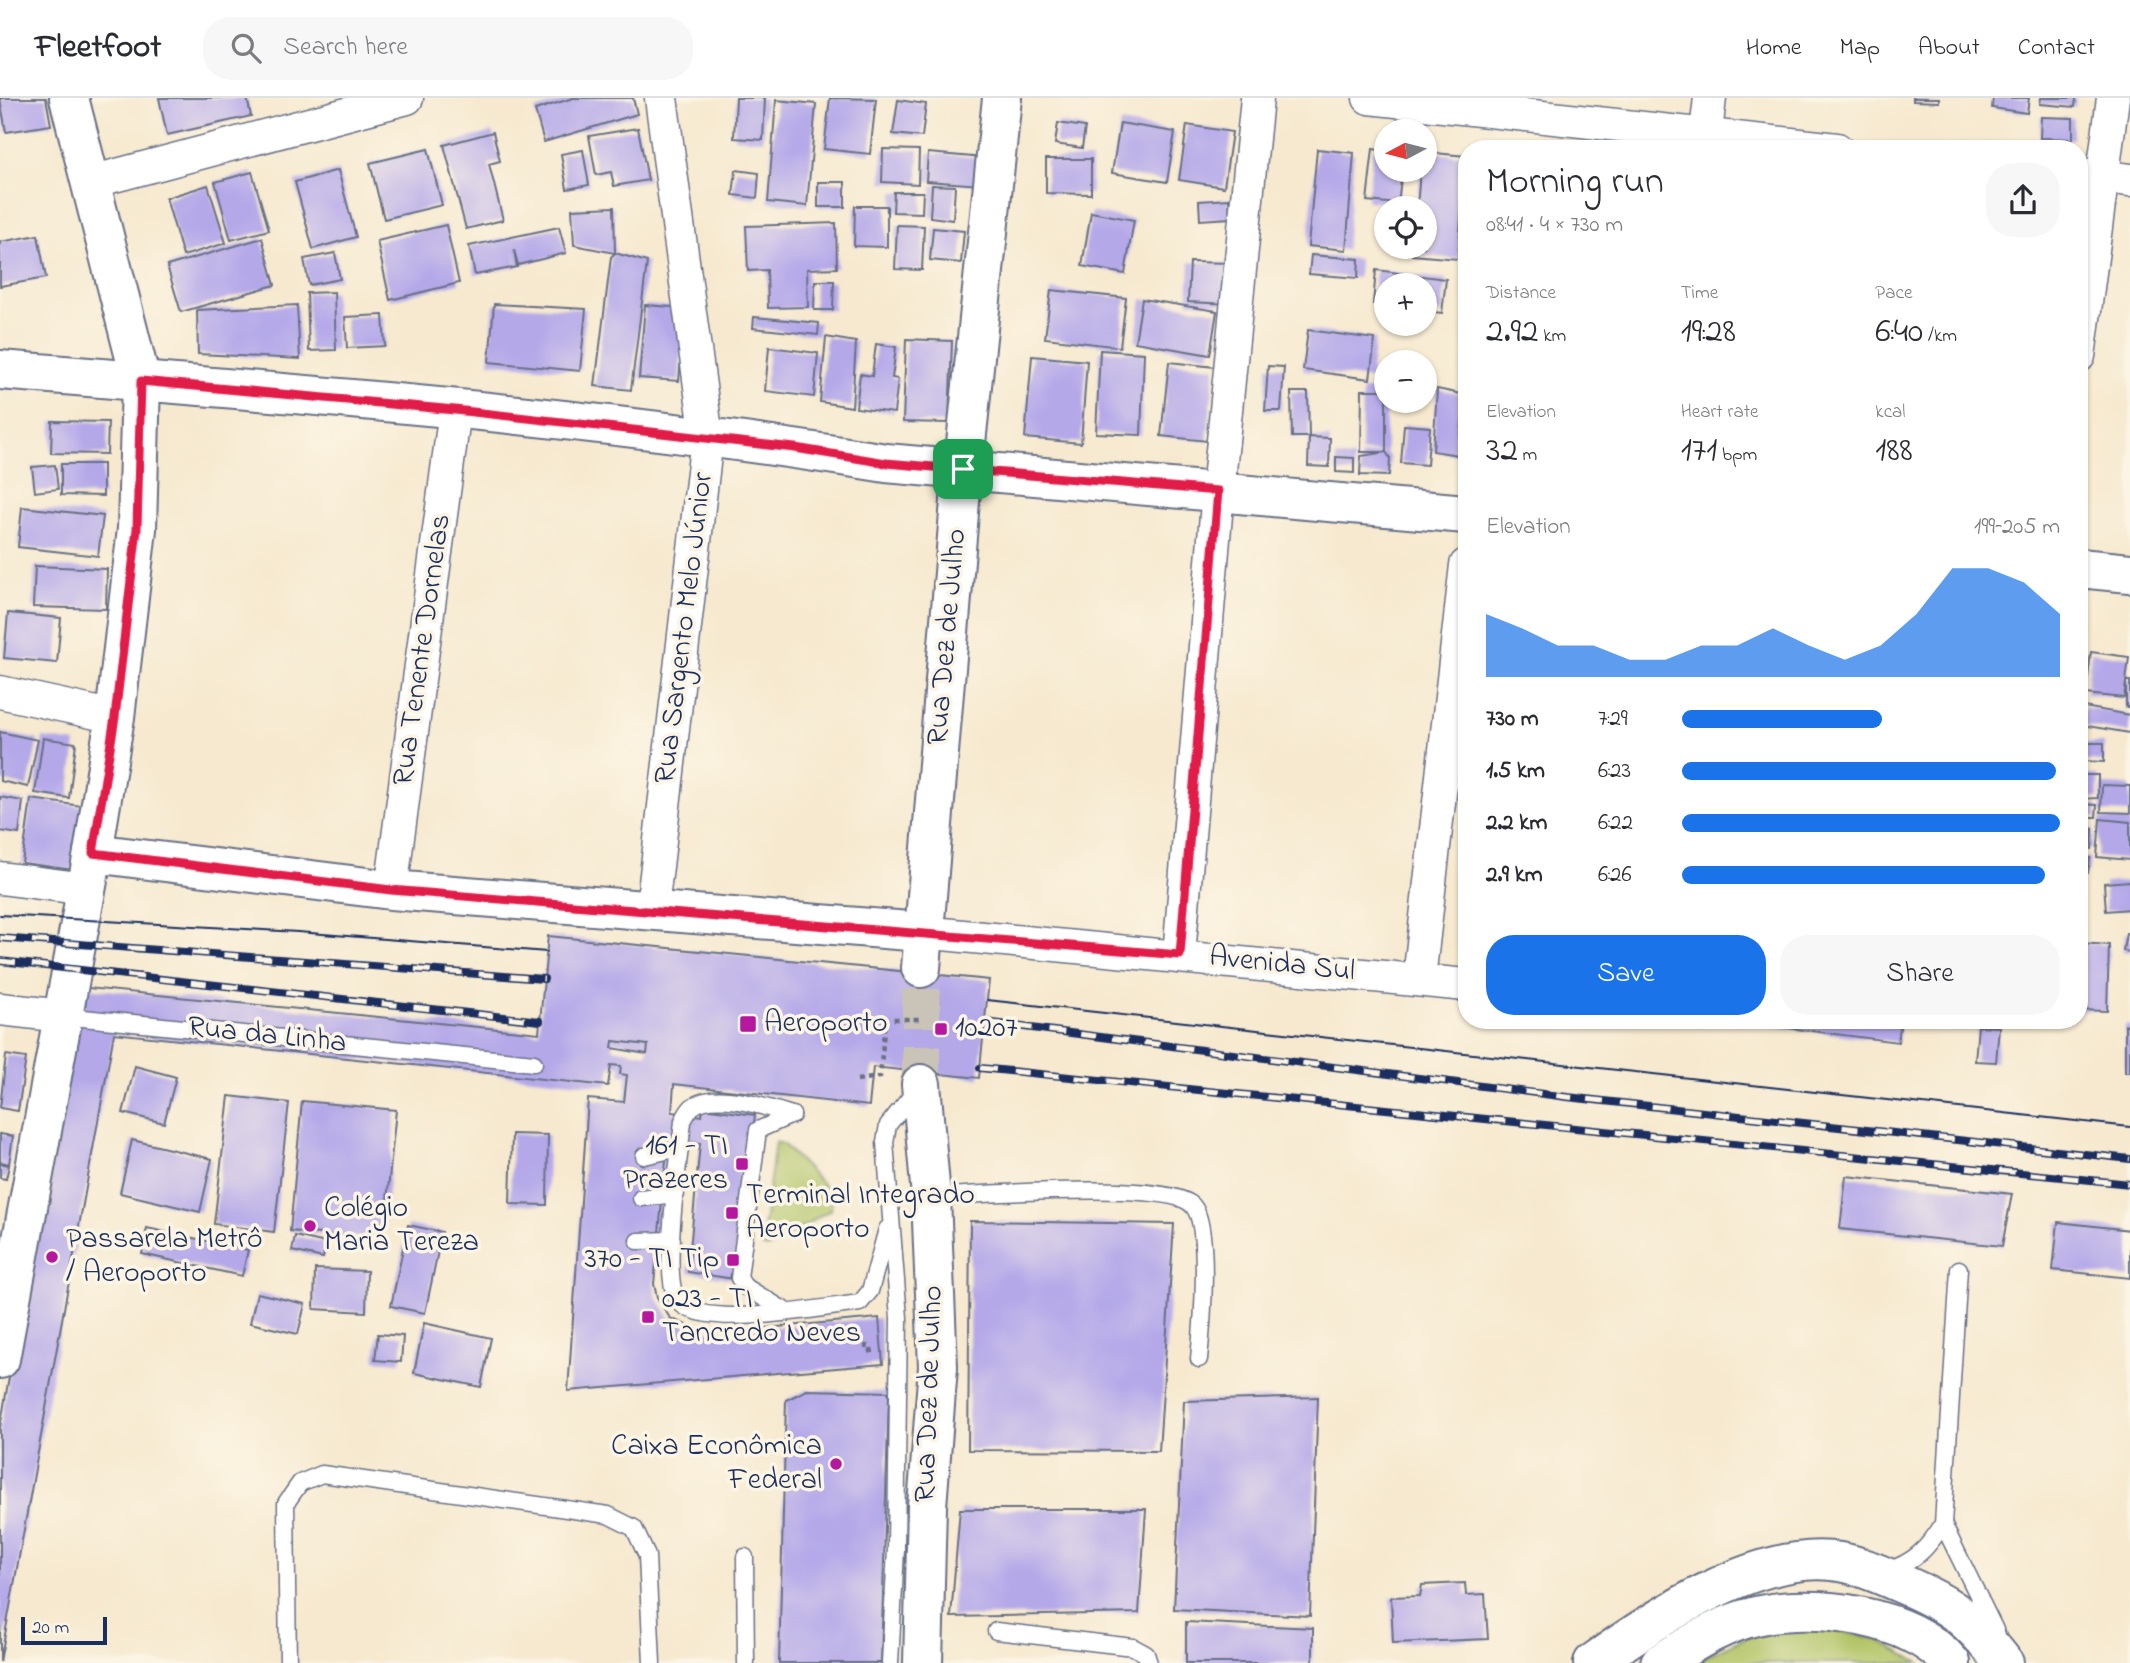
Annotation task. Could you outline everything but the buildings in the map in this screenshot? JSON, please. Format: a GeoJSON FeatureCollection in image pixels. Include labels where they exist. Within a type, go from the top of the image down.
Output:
{"type":"FeatureCollection","features":[{"type":"Feature","properties":{"kind":"main road"},"geometry":{"type":"LineString","coordinates":[[0,1359],[12,1235],[63,1016],[90,871],[115,717],[137,529],[141,381],[69,98]]}},
{"type":"Feature","properties":{"kind":"main road","name":"Rua Dez de Julho"},"geometry":{"type":"LineString","coordinates":[[922,950],[963,469],[1002,98]]}},
{"type":"Feature","properties":{"kind":"main road"},"geometry":{"type":"LineString","coordinates":[[0,370],[455,410],[708,438],[886,463],[1458,513]]}},
{"type":"Feature","properties":{"kind":"main road"},"geometry":{"type":"LineString","coordinates":[[2088,569],[2130,573]]}},
{"type":"Feature","properties":{"kind":"main road","name":"Avenida Sul"},"geometry":{"type":"LineString","coordinates":[[90,871],[652,909],[922,950]]}},
{"type":"Feature","properties":{"kind":"main road","name":"Rua Dez de Julho"},"geometry":{"type":"LineString","coordinates":[[921,1084],[931,1197],[938,1367],[927,1506],[923,1663]]}},
{"type":"Feature","properties":{"kind":"main road"},"geometry":{"type":"LineString","coordinates":[[1592,1663],[1650,1622],[1747,1575],[1792,1562],[1839,1562],[1879,1574],[1931,1595],[1960,1612],[2004,1663]]}},
{"type":"Feature","properties":{"kind":"main road"},"geometry":{"type":"LineString","coordinates":[[1668,1658],[1716,1630],[1755,1616],[1805,1612],[1867,1618],[1901,1629],[1924,1639],[1951,1663]]}},
{"type":"Feature","properties":{"kind":"street"},"geometry":{"type":"LineString","coordinates":[[91,182],[407,98]]}},
{"type":"Feature","properties":{"kind":"street","name":"Rua Sargento Melo Júnior"},"geometry":{"type":"LineString","coordinates":[[652,909],[708,438],[660,98]]}},
{"type":"Feature","properties":{"kind":"street"},"geometry":{"type":"LineString","coordinates":[[1180,955],[1218,491],[1257,98]]}},
{"type":"Feature","properties":{"kind":"street"},"geometry":{"type":"LineString","coordinates":[[1369,98],[1690,140]]}},
{"type":"Feature","properties":{"kind":"street"},"geometry":{"type":"LineString","coordinates":[[1705,140],[1710,98]]}},
{"type":"Feature","properties":{"kind":"street"},"geometry":{"type":"LineString","coordinates":[[2088,292],[2113,98]]}},
{"type":"Feature","properties":{"kind":"street","name":"Rua Tenente Dornelas"},"geometry":{"type":"LineString","coordinates":[[391,890],[455,410]]}},
{"type":"Feature","properties":{"kind":"street"},"geometry":{"type":"LineString","coordinates":[[1419,979],[1458,635]]}},
{"type":"Feature","properties":{"kind":"street"},"geometry":{"type":"LineString","coordinates":[[0,692],[115,717]]}},
{"type":"Feature","properties":{"kind":"street","name":"Avenida Sul"},"geometry":{"type":"LineString","coordinates":[[0,878],[90,871]]}},
{"type":"Feature","properties":{"kind":"street","name":"Avenida Sul"},"geometry":{"type":"LineString","coordinates":[[922,950],[1180,955],[1458,984]]}},
{"type":"Feature","properties":{"kind":"street","name":"Rua da Linha"},"geometry":{"type":"LineString","coordinates":[[0,1009],[63,1016]]}},
{"type":"Feature","properties":{"kind":"lane","name":"Rua da Linha"},"geometry":{"type":"LineString","coordinates":[[63,1016],[534,1063]]}},
{"type":"Feature","properties":{"kind":"lane"},"geometry":{"type":"LineString","coordinates":[[890,1663],[899,1318],[885,1157],[888,1125],[921,1084]]}},
{"type":"Feature","properties":{"kind":"lane"},"geometry":{"type":"LineString","coordinates":[[784,1310],[744,1286],[740,1278],[758,1130],[792,1115],[752,1103],[714,1100],[693,1106],[683,1121],[669,1271],[673,1290],[692,1312],[724,1316],[860,1303],[870,1291],[889,1219]]}},
{"type":"Feature","properties":{"kind":"lane"},"geometry":{"type":"LineString","coordinates":[[644,1156],[680,1148]]}},
{"type":"Feature","properties":{"kind":"lane"},"geometry":{"type":"LineString","coordinates":[[931,1197],[1053,1191],[1166,1194],[1184,1198],[1195,1208],[1199,1220],[1206,1292],[1199,1359]]}},
{"type":"Feature","properties":{"kind":"lane"},"geometry":{"type":"LineString","coordinates":[[641,1198],[676,1194]]}},
{"type":"Feature","properties":{"kind":"lane"},"geometry":{"type":"LineString","coordinates":[[638,1241],[672,1240]]}},
{"type":"Feature","properties":{"kind":"lane"},"geometry":{"type":"LineString","coordinates":[[1879,1574],[1914,1559],[1929,1546],[1943,1524],[1959,1269]]}},
{"type":"Feature","properties":{"kind":"lane"},"geometry":{"type":"LineString","coordinates":[[897,1475],[935,1419]]}},
{"type":"Feature","properties":{"kind":"lane"},"geometry":{"type":"LineString","coordinates":[[288,1663],[286,1503],[300,1483],[322,1474],[608,1515],[634,1528],[647,1556],[652,1663]]}},
{"type":"Feature","properties":{"kind":"lane"},"geometry":{"type":"LineString","coordinates":[[1943,1524],[2013,1663]]}},
{"type":"Feature","properties":{"kind":"lane"},"geometry":{"type":"LineString","coordinates":[[745,1557],[746,1663]]}},
{"type":"Feature","properties":{"kind":"lane"},"geometry":{"type":"LineString","coordinates":[[996,1631],[1133,1647],[1146,1654],[1149,1663]]}},
{"type":"Feature","properties":{"kind":"path"},"geometry":{"type":"LineString","coordinates":[[857,1080],[880,1077],[885,1019],[920,1019]]}},
{"type":"Feature","properties":{"kind":"green space"},"geometry":{"type":"Polygon","coordinates":[[[775,1142],[783,1144],[834,1196],[830,1210],[768,1248],[761,1246],[775,1142]]]}},
{"type":"Feature","properties":{"kind":"green space"},"geometry":{"type":"Polygon","coordinates":[[[1788,1627],[1830,1629],[1877,1639],[1920,1663],[1691,1663],[1747,1637],[1788,1627]]]}},
{"type":"Feature","properties":{"kind":"tunnel"},"geometry":{"type":"LineString","coordinates":[[921,968],[921,1084]]}},
{"type":"Feature","properties":{"kind":"tram line"},"geometry":{"type":"LineString","coordinates":[[0,915],[298,932],[547,952]]}},
{"type":"Feature","properties":{"kind":"tram line"},"geometry":{"type":"LineString","coordinates":[[987,1000],[2130,1127]]}},
{"type":"Feature","properties":{"kind":"railway"},"geometry":{"type":"LineString","coordinates":[[0,938],[544,979]]}},
{"type":"Feature","properties":{"kind":"railway"},"geometry":{"type":"LineString","coordinates":[[0,961],[540,1021]]}},
{"type":"Feature","properties":{"kind":"railway"},"geometry":{"type":"LineString","coordinates":[[985,1022],[1567,1097],[2130,1159]]}},
{"type":"Feature","properties":{"kind":"railway"},"geometry":{"type":"LineString","coordinates":[[980,1068],[2130,1184]]}},
{"type":"Feature","properties":{"kind":"place","name":"Aeroporto"},"geometry":{"type":"Point","coordinates":[748,1024]}},
{"type":"Feature","properties":{"kind":"place","name":"10207"},"geometry":{"type":"Point","coordinates":[941,1029]}},
{"type":"Feature","properties":{"kind":"place","name":"161 - TI Prazeres"},"geometry":{"type":"Point","coordinates":[742,1164]}},
{"type":"Feature","properties":{"kind":"place","name":"Terminal Integrado Aeroporto"},"geometry":{"type":"Point","coordinates":[732,1213]}},
{"type":"Feature","properties":{"kind":"place","name":"Colégio Maria Tereza"},"geometry":{"type":"Point","coordinates":[310,1226]}},
{"type":"Feature","properties":{"kind":"place","name":"Passarela Metrô / Aeroporto"},"geometry":{"type":"Point","coordinates":[52,1257]}},
{"type":"Feature","properties":{"kind":"place","name":"370 - TI Tip"},"geometry":{"type":"Point","coordinates":[733,1260]}},
{"type":"Feature","properties":{"kind":"place","name":"023 - TI Tancredo Neves"},"geometry":{"type":"Point","coordinates":[648,1317]}},
{"type":"Feature","properties":{"kind":"place","name":"Caixa Econômica Federal"},"geometry":{"type":"Point","coordinates":[836,1464]}},
{"type":"Feature","properties":{"kind":"route"},"geometry":{"type":"LineString","coordinates":[[141,381],[455,410],[795,448],[886,463],[963,469],[1218,491],[1180,955],[652,909],[391,890],[93,853],[115,717],[137,529],[141,381]]}}]}
